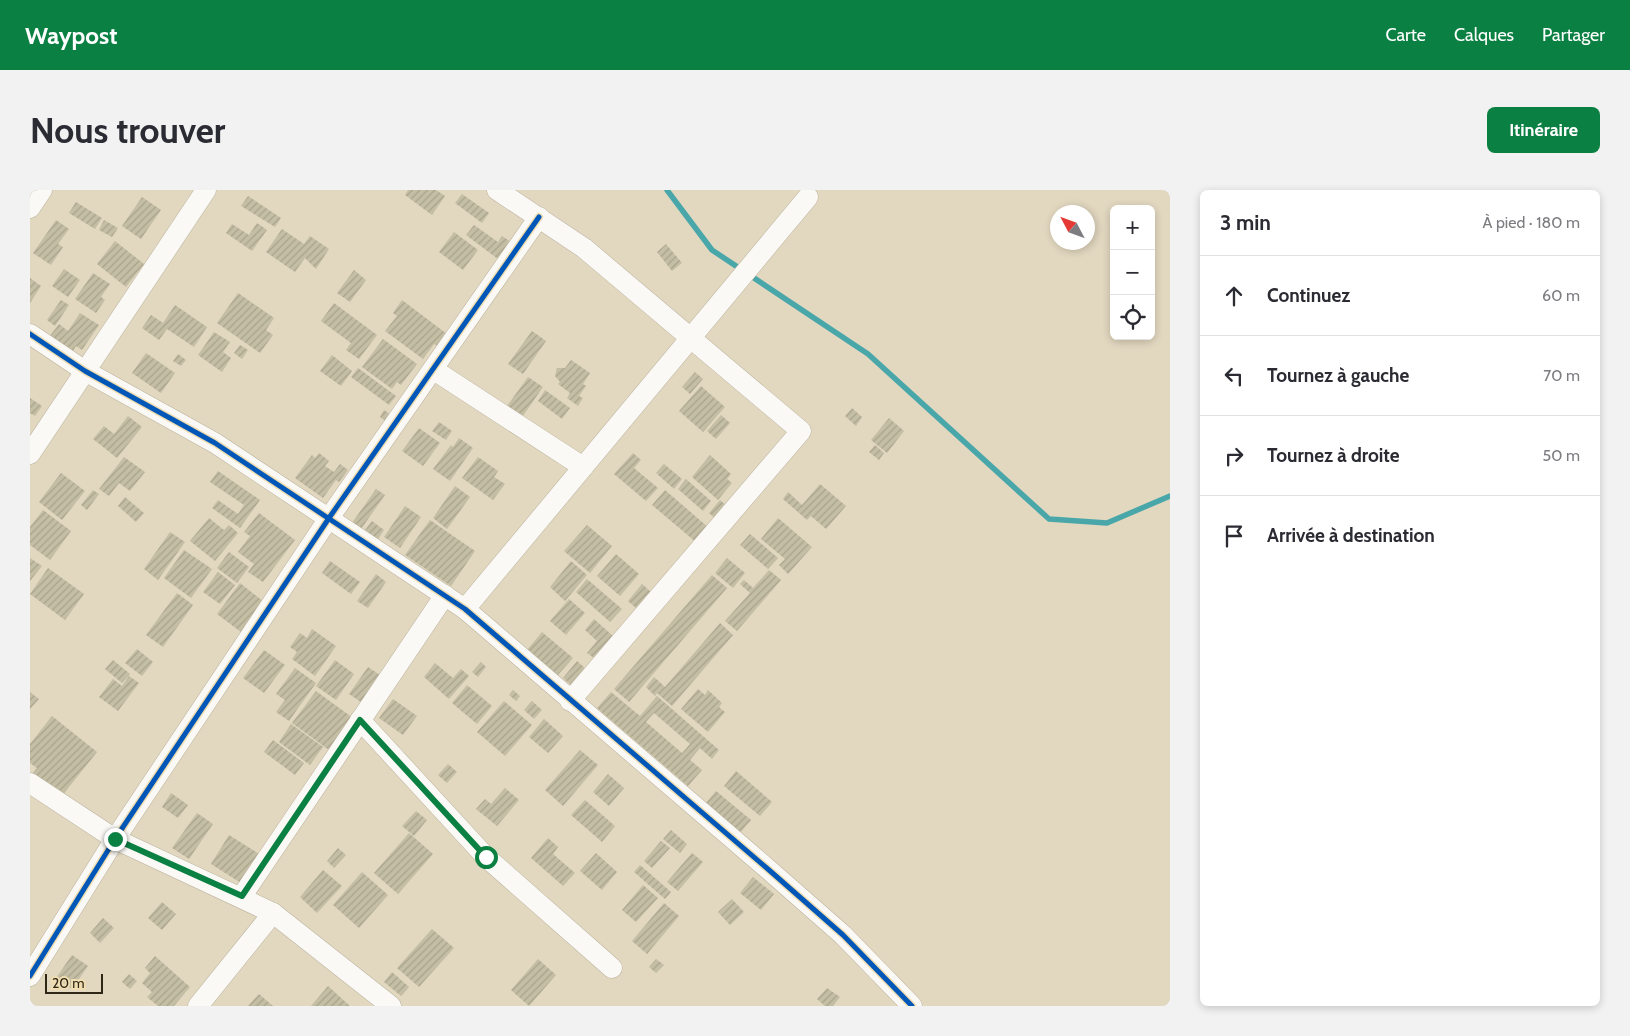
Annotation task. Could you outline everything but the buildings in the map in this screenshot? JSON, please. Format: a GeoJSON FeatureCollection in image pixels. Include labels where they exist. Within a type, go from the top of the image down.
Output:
{"type":"FeatureCollection","features":[{"type":"Feature","properties":{"kind":"street"},"geometry":{"type":"LineString","coordinates":[[30,208],[42,190]]}},
{"type":"Feature","properties":{"kind":"street"},"geometry":{"type":"LineString","coordinates":[[30,454],[206,190]]}},
{"type":"Feature","properties":{"kind":"street"},"geometry":{"type":"LineString","coordinates":[[497,190],[584,248],[801,432],[570,701]]}},
{"type":"Feature","properties":{"kind":"street"},"geometry":{"type":"LineString","coordinates":[[465,609],[808,197]]}},
{"type":"Feature","properties":{"kind":"street"},"geometry":{"type":"LineString","coordinates":[[30,976],[115,839],[329,518],[539,218]]}},
{"type":"Feature","properties":{"kind":"street"},"geometry":{"type":"LineString","coordinates":[[30,334],[85,371],[215,443],[465,609],[769,870],[843,936],[912,1006]]}},
{"type":"Feature","properties":{"kind":"street"},"geometry":{"type":"LineString","coordinates":[[434,370],[583,467]]}},
{"type":"Feature","properties":{"kind":"street"},"geometry":{"type":"LineString","coordinates":[[242,896],[445,596]]}},
{"type":"Feature","properties":{"kind":"street"},"geometry":{"type":"LineString","coordinates":[[360,720],[486,857],[612,968]]}},
{"type":"Feature","properties":{"kind":"street"},"geometry":{"type":"LineString","coordinates":[[30,782],[115,839],[242,896],[273,913],[391,1006]]}},
{"type":"Feature","properties":{"kind":"street"},"geometry":{"type":"LineString","coordinates":[[198,1006],[273,913]]}},
{"type":"Feature","properties":{"kind":"waterway"},"geometry":{"type":"LineString","coordinates":[[667,190],[712,250],[868,354],[1049,519],[1107,523],[1170,496]]}},
{"type":"Feature","properties":{"kind":"cycle path"},"geometry":{"type":"LineString","coordinates":[[30,976],[115,839],[329,518],[539,217]]}},
{"type":"Feature","properties":{"kind":"cycle path"},"geometry":{"type":"LineString","coordinates":[[30,334],[85,371],[215,443],[465,609],[843,935],[912,1006]]}},
{"type":"Feature","properties":{"kind":"route"},"geometry":{"type":"LineString","coordinates":[[115,839],[242,896],[360,720],[486,857]]}}]}
